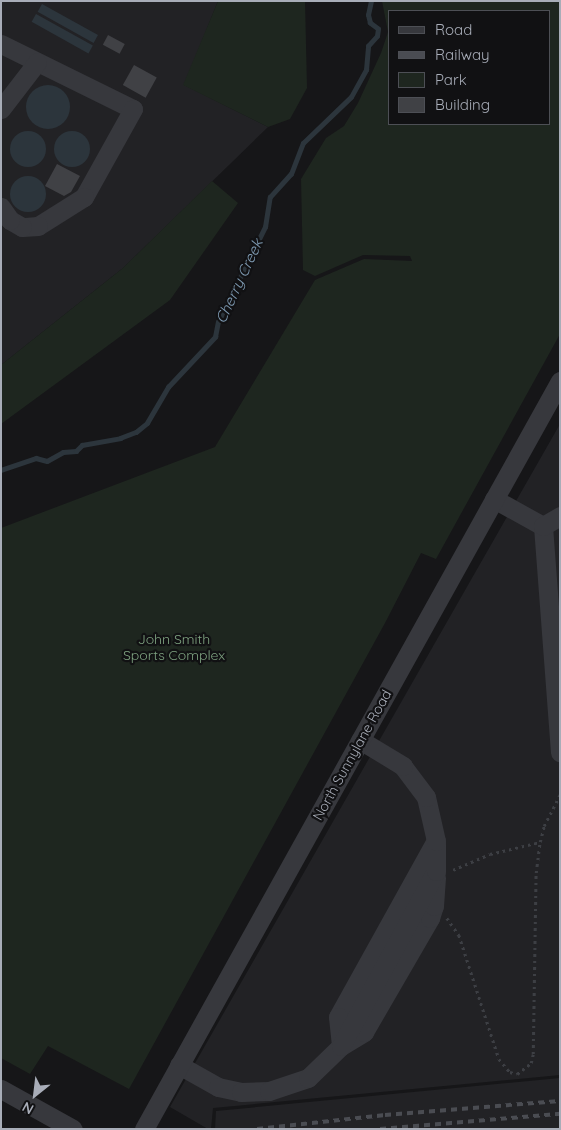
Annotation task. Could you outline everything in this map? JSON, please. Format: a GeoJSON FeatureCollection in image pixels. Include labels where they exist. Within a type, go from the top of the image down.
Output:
{"type":"FeatureCollection","features":[{"type":"Feature","properties":{"kind":"street"},"geometry":{"type":"LineString","coordinates":[[1,44],[133,108],[84,197],[38,226],[22,227],[10,220],[1,207]]}},
{"type":"Feature","properties":{"kind":"street"},"geometry":{"type":"LineString","coordinates":[[1,108],[37,62]]}},
{"type":"Feature","properties":{"kind":"street","name":"North Sunnylane Road"},"geometry":{"type":"LineString","coordinates":[[144,1129],[560,381]]}},
{"type":"Feature","properties":{"kind":"street"},"geometry":{"type":"LineString","coordinates":[[494,500],[542,526]]}},
{"type":"Feature","properties":{"kind":"street"},"geometry":{"type":"LineString","coordinates":[[542,526],[560,516]]}},
{"type":"Feature","properties":{"kind":"street"},"geometry":{"type":"LineString","coordinates":[[542,526],[560,752]]}},
{"type":"Feature","properties":{"kind":"street"},"geometry":{"type":"LineString","coordinates":[[179,1065],[218,1087],[242,1092],[269,1091],[308,1078],[341,1046],[364,1032],[432,910],[436,875],[436,841],[426,797],[404,766],[360,740]]}},
{"type":"Feature","properties":{"kind":"street"},"geometry":{"type":"LineString","coordinates":[[341,1046],[338,1017],[436,841]]}},
{"type":"Feature","properties":{"kind":"street"},"geometry":{"type":"LineString","coordinates":[[341,1046],[436,875]]}},
{"type":"Feature","properties":{"kind":"street"},"geometry":{"type":"LineString","coordinates":[[1,1089],[73,1129]]}},
{"type":"Feature","properties":{"kind":"path"},"geometry":{"type":"LineString","coordinates":[[432,910],[449,919],[458,935],[500,1059],[510,1072],[518,1074],[531,1064],[533,1054],[536,873],[540,842],[544,826],[560,795]]}},
{"type":"Feature","properties":{"kind":"path"},"geometry":{"type":"LineString","coordinates":[[436,875],[490,854],[540,842]]}},
{"type":"Feature","properties":{"kind":"shaded area"},"geometry":{"type":"Polygon","coordinates":[[[1,1],[218,1],[184,85],[268,127],[123,268],[1,365],[1,1]]]}},
{"type":"Feature","properties":{"kind":"shaded area"},"geometry":{"type":"Polygon","coordinates":[[[42,4],[98,35],[94,43],[38,12],[42,4]]]}},
{"type":"Feature","properties":{"kind":"shaded area"},"geometry":{"type":"Polygon","coordinates":[[[36,14],[93,46],[88,53],[32,22],[36,14]]]}},
{"type":"Feature","properties":{"kind":"shaded area"},"geometry":{"type":"Polygon","coordinates":[[[48,85],[60,89],[66,95],[70,107],[66,119],[60,125],[48,129],[36,125],[30,119],[26,107],[30,95],[36,89],[48,85]]]}},
{"type":"Feature","properties":{"kind":"shaded area"},"geometry":{"type":"Polygon","coordinates":[[[28,131],[35,132],[41,136],[45,142],[45,156],[41,162],[35,166],[28,167],[21,166],[15,162],[11,156],[10,149],[11,142],[15,136],[21,132],[28,131]]]}},
{"type":"Feature","properties":{"kind":"shaded area"},"geometry":{"type":"Polygon","coordinates":[[[72,131],[79,132],[85,136],[89,142],[89,156],[85,162],[79,166],[72,167],[65,166],[59,162],[55,156],[54,149],[55,142],[59,136],[65,132],[72,131]]]}},
{"type":"Feature","properties":{"kind":"shaded area"},"geometry":{"type":"Polygon","coordinates":[[[28,176],[35,177],[41,181],[45,187],[45,201],[41,207],[35,211],[28,212],[21,211],[15,207],[11,201],[10,194],[11,187],[15,181],[21,177],[28,176]]]}},
{"type":"Feature","properties":{"kind":"shaded area"},"geometry":{"type":"Polygon","coordinates":[[[560,424],[560,1075],[213,1108],[211,1129],[208,1129],[170,1107],[560,424]]]}},
{"type":"Feature","properties":{"kind":"shaded area"},"geometry":{"type":"Polygon","coordinates":[[[560,1078],[560,1129],[215,1129],[216,1111],[560,1078]]]}},
{"type":"Feature","properties":{"kind":"green space"},"geometry":{"type":"Polygon","coordinates":[[[218,1],[305,1],[307,88],[290,119],[268,127],[183,85],[218,1]]]}},
{"type":"Feature","properties":{"kind":"green space","name":"John Smith Sports Complex"},"geometry":{"type":"Polygon","coordinates":[[[382,1],[560,1],[560,334],[436,559],[421,553],[385,623],[129,1089],[48,1046],[30,1074],[1,1058],[1,528],[215,447],[315,280],[364,259],[412,261],[410,256],[363,255],[315,276],[303,270],[301,179],[326,138],[344,126],[358,103],[381,53],[388,32],[382,1]]]}},
{"type":"Feature","properties":{"kind":"green space"},"geometry":{"type":"Polygon","coordinates":[[[212,181],[238,203],[170,300],[1,424],[1,365],[123,268],[212,181]]]}},
{"type":"Feature","properties":{"kind":"building"},"geometry":{"type":"Polygon","coordinates":[[[108,35],[125,44],[120,54],[103,45],[108,35]]]}},
{"type":"Feature","properties":{"kind":"building"},"geometry":{"type":"Polygon","coordinates":[[[134,65],[157,78],[146,98],[123,85],[134,65]]]}},
{"type":"Feature","properties":{"kind":"building"},"geometry":{"type":"Polygon","coordinates":[[[57,164],[80,176],[71,192],[64,196],[45,186],[57,164]]]}},
{"type":"Feature","properties":{"kind":"waterway","name":"Cherry Creek"},"geometry":{"type":"LineString","coordinates":[[1,470],[36,458],[47,461],[63,452],[76,451],[82,445],[120,438],[136,432],[147,423],[168,387],[215,337],[218,322],[265,227],[270,197],[291,174],[303,143],[351,97],[366,70],[368,46],[377,36],[378,29],[370,23],[368,15],[371,1]]}},
{"type":"Feature","properties":{"kind":"railway"},"geometry":{"type":"LineString","coordinates":[[257,1129],[385,1115],[560,1101]]}},
{"type":"Feature","properties":{"kind":"railway"},"geometry":{"type":"LineString","coordinates":[[380,1129],[560,1114]]}}]}
